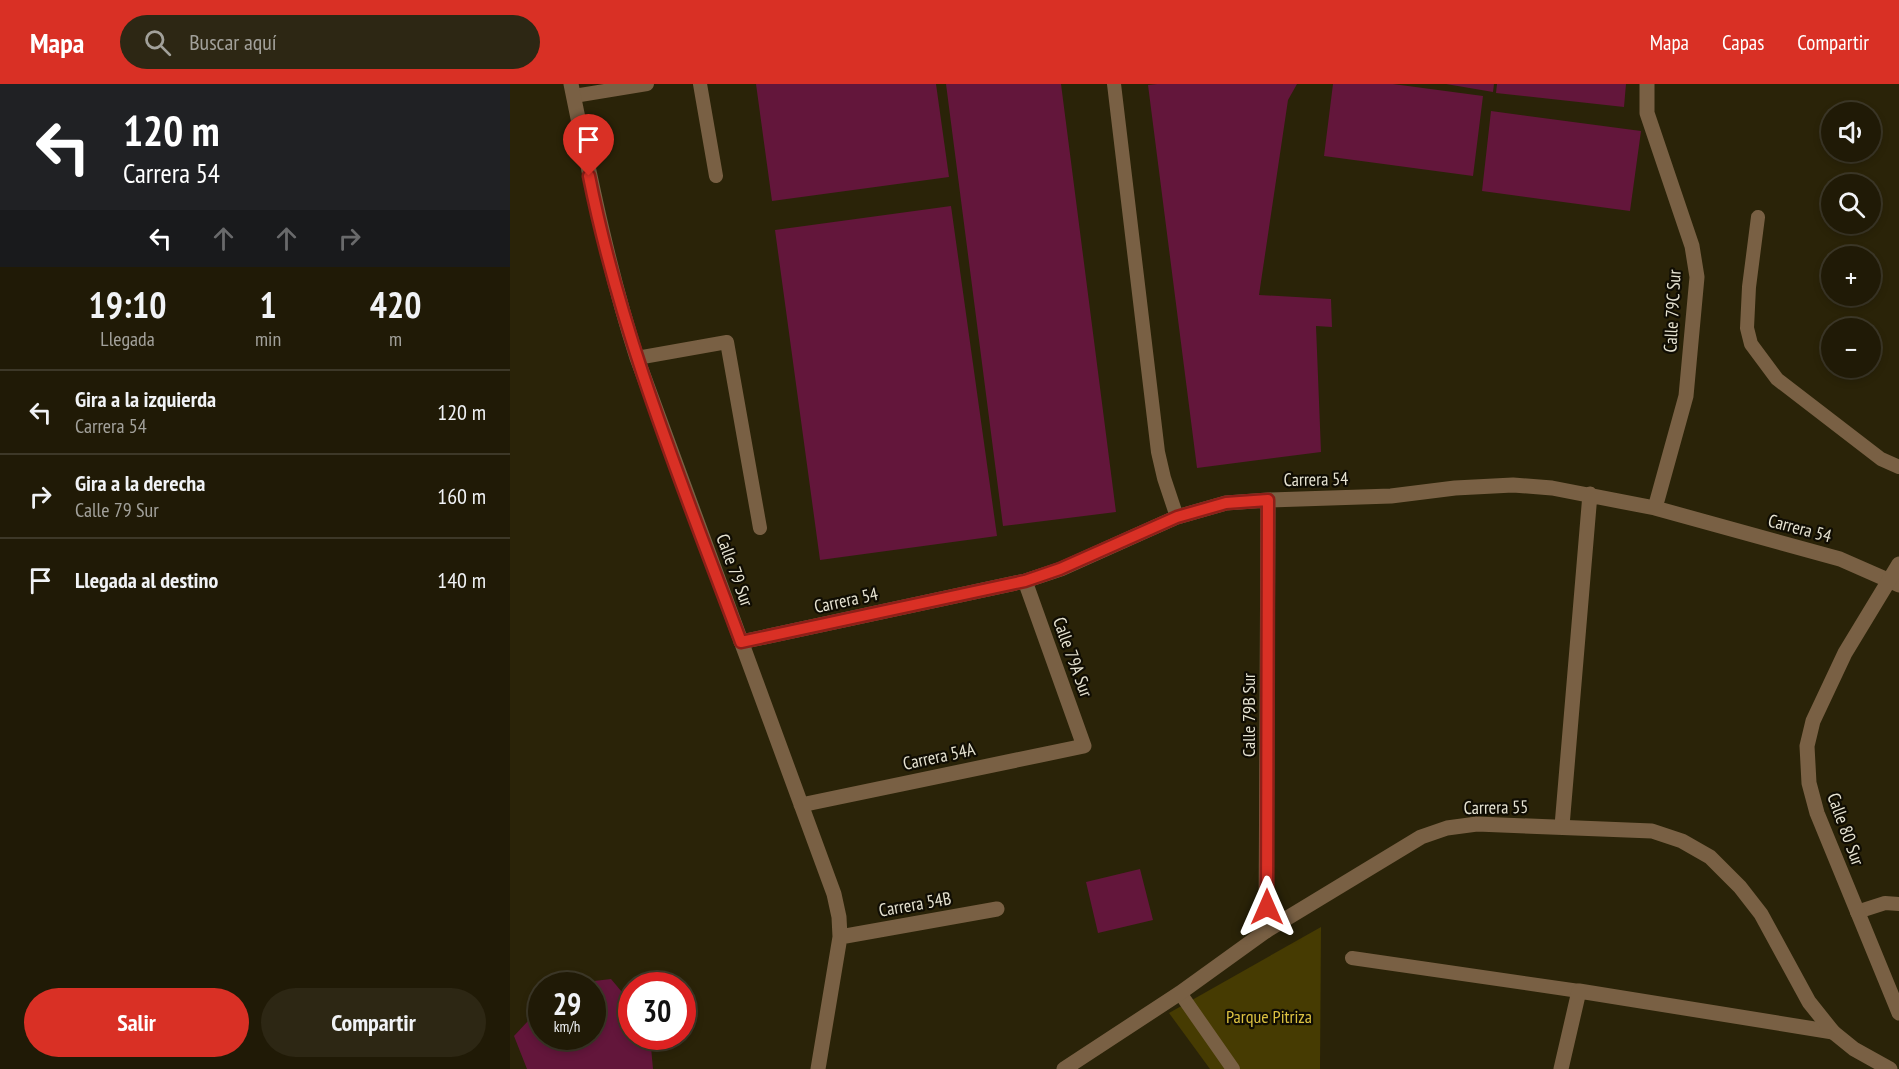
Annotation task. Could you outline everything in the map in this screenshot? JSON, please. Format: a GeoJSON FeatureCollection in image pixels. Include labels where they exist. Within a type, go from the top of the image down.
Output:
{"type":"FeatureCollection","features":[{"type":"Feature","properties":{"kind":"street","name":"Calle 79C Sur"},"geometry":{"type":"LineString","coordinates":[[1647,84],[1647,113],[1692,246],[1697,278],[1686,396],[1655,508]]}},
{"type":"Feature","properties":{"kind":"street","name":"Calle 79 Sur"},"geometry":{"type":"LineString","coordinates":[[573,90],[593,195],[612,277],[637,358],[834,894],[840,937],[818,1069]]}},
{"type":"Feature","properties":{"kind":"street","name":"Carrera 54"},"geometry":{"type":"LineString","coordinates":[[741,642],[1025,581],[1060,569],[1177,517],[1226,503],[1391,496],[1455,488],[1513,485],[1590,494],[1655,508],[1840,559],[1894,583]]}},
{"type":"Feature","properties":{"kind":"street"},"geometry":{"type":"LineString","coordinates":[[1562,826],[1590,494]]}},
{"type":"Feature","properties":{"kind":"street","name":"Calle 79B Sur"},"geometry":{"type":"LineString","coordinates":[[1266,931],[1268,500]]}},
{"type":"Feature","properties":{"kind":"street","name":"Calle 80 Sur"},"geometry":{"type":"LineString","coordinates":[[1899,564],[1894,583],[1845,654],[1813,721],[1807,746],[1809,783],[1817,813],[1899,1013]]}},
{"type":"Feature","properties":{"kind":"street","name":"Calle 79A Sur"},"geometry":{"type":"LineString","coordinates":[[1025,581],[1084,746]]}},
{"type":"Feature","properties":{"kind":"street","name":"Carrera 54A"},"geometry":{"type":"LineString","coordinates":[[801,805],[1084,746]]}},
{"type":"Feature","properties":{"kind":"street","name":"Carrera 55"},"geometry":{"type":"LineString","coordinates":[[1064,1069],[1180,993],[1266,931],[1421,837],[1447,828],[1477,824],[1652,831],[1682,841],[1710,857],[1740,887],[1761,914],[1809,1002],[1833,1032],[1854,1049],[1890,1069]]}},
{"type":"Feature","properties":{"kind":"street","name":"Carrera 54B"},"geometry":{"type":"LineString","coordinates":[[840,937],[998,909]]}},
{"type":"Feature","properties":{"kind":"street"},"geometry":{"type":"LineString","coordinates":[[1561,1069],[1579,991],[1833,1032]]}},
{"type":"Feature","properties":{"kind":"lane"},"geometry":{"type":"LineString","coordinates":[[573,90],[647,84]]}},
{"type":"Feature","properties":{"kind":"lane"},"geometry":{"type":"LineString","coordinates":[[700,84],[716,176]]}},
{"type":"Feature","properties":{"kind":"lane"},"geometry":{"type":"LineString","coordinates":[[1114,84],[1158,453],[1177,517]]}},
{"type":"Feature","properties":{"kind":"lane"},"geometry":{"type":"LineString","coordinates":[[1758,217],[1749,287],[1747,328],[1751,344],[1778,379],[1881,459],[1899,467]]}},
{"type":"Feature","properties":{"kind":"lane"},"geometry":{"type":"LineString","coordinates":[[637,358],[727,342],[760,528]]}},
{"type":"Feature","properties":{"kind":"lane"},"geometry":{"type":"LineString","coordinates":[[1857,912],[1885,903],[1899,904]]}},
{"type":"Feature","properties":{"kind":"lane"},"geometry":{"type":"LineString","coordinates":[[1352,958],[1579,991]]}},
{"type":"Feature","properties":{"kind":"lane"},"geometry":{"type":"LineString","coordinates":[[1180,993],[1233,1069]]}},
{"type":"Feature","properties":{"kind":"green space","name":"Parque Pitriza"},"geometry":{"type":"Polygon","coordinates":[[[1321,927],[1320,1069],[1210,1069],[1169,1013],[1321,927]]]}},
{"type":"Feature","properties":{"kind":"building"},"geometry":{"type":"Polygon","coordinates":[[[756,84],[936,84],[949,177],[772,201],[756,84]]]}},
{"type":"Feature","properties":{"kind":"building"},"geometry":{"type":"Polygon","coordinates":[[[946,84],[1061,84],[1116,512],[1003,526],[946,84]]]}},
{"type":"Feature","properties":{"kind":"building"},"geometry":{"type":"Polygon","coordinates":[[[1297,84],[1288,100],[1259,295],[1331,299],[1332,327],[1316,326],[1321,452],[1197,468],[1148,85],[1297,84]]]}},
{"type":"Feature","properties":{"kind":"building"},"geometry":{"type":"Polygon","coordinates":[[[1333,84],[1393,84],[1483,96],[1473,176],[1324,156],[1333,84]]]}},
{"type":"Feature","properties":{"kind":"building"},"geometry":{"type":"Polygon","coordinates":[[[1446,84],[1494,84],[1493,92],[1446,84]]]}},
{"type":"Feature","properties":{"kind":"building"},"geometry":{"type":"Polygon","coordinates":[[[1497,84],[1626,84],[1624,107],[1496,93],[1497,84]]]}},
{"type":"Feature","properties":{"kind":"building"},"geometry":{"type":"Polygon","coordinates":[[[1491,111],[1641,131],[1630,211],[1482,191],[1491,111]]]}},
{"type":"Feature","properties":{"kind":"building"},"geometry":{"type":"Polygon","coordinates":[[[951,206],[997,536],[820,560],[775,230],[951,206]]]}},
{"type":"Feature","properties":{"kind":"building"},"geometry":{"type":"Polygon","coordinates":[[[1140,869],[1153,920],[1098,933],[1086,882],[1140,869]]]}},
{"type":"Feature","properties":{"kind":"building"},"geometry":{"type":"Polygon","coordinates":[[[611,979],[618,987],[618,1050],[651,1050],[653,1069],[527,1069],[514,1036],[528,1021],[528,1050],[606,1050],[606,980],[611,979]]]}},
{"type":"Feature","properties":{"kind":"route"},"geometry":{"type":"LineString","coordinates":[[589,176],[624,320],[741,642],[1025,581],[1060,569],[1177,517],[1226,503],[1268,500],[1267,907]]}}]}
